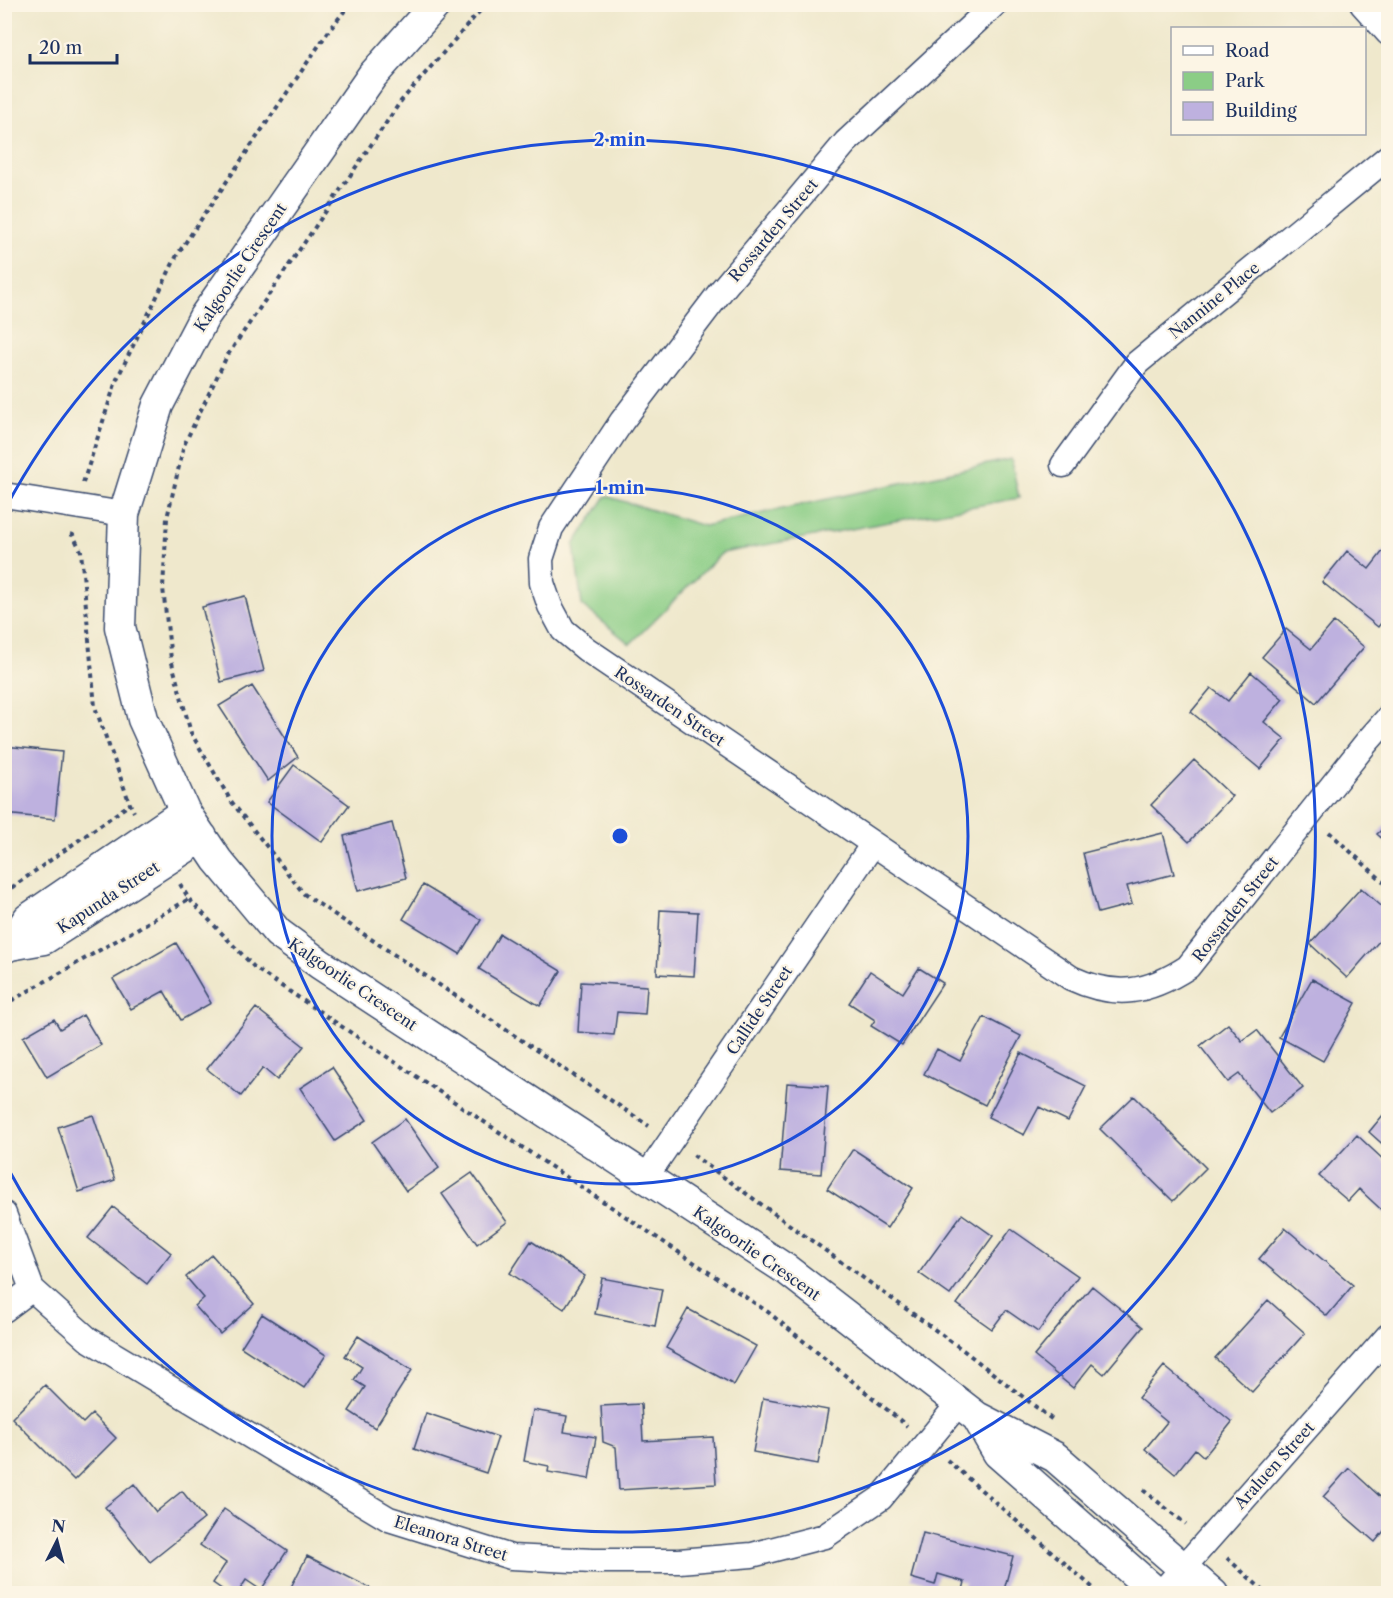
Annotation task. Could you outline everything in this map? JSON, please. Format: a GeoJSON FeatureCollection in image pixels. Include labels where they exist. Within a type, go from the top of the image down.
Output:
{"type":"FeatureCollection","features":[{"type":"Feature","properties":{"kind":"street","name":"Kalgoorlie Crescent"},"geometry":{"type":"LineString","coordinates":[[436,4],[372,76],[204,317],[158,405],[124,514],[120,627],[143,719],[185,812],[217,860],[278,933],[320,964],[787,1270],[968,1410],[1055,1456],[1214,1593]]}},
{"type":"Feature","properties":{"kind":"street"},"geometry":{"type":"LineString","coordinates":[[1362,4],[1389,33]]}},
{"type":"Feature","properties":{"kind":"street","name":"Rossarden Street"},"geometry":{"type":"LineString","coordinates":[[993,5],[846,142],[721,291],[622,421],[551,528],[541,559],[542,583],[550,606],[563,630],[586,649],[1071,978],[1090,986],[1110,990],[1130,992],[1153,986],[1170,979],[1188,967],[1366,743],[1389,718]]}},
{"type":"Feature","properties":{"kind":"street","name":"Nannine Place"},"geometry":{"type":"LineString","coordinates":[[1063,465],[1137,363],[1389,157]]}},
{"type":"Feature","properties":{"kind":"street"},"geometry":{"type":"LineString","coordinates":[[4,495],[124,514]]}},
{"type":"Feature","properties":{"kind":"street","name":"Kapunda Street"},"geometry":{"type":"LineString","coordinates":[[7,946],[28,918],[185,812]]}},
{"type":"Feature","properties":{"kind":"street","name":"Kapunda Street"},"geometry":{"type":"LineString","coordinates":[[7,946],[44,939],[202,837]]}},
{"type":"Feature","properties":{"kind":"street","name":"Callide Street"},"geometry":{"type":"LineString","coordinates":[[646,1177],[873,844]]}},
{"type":"Feature","properties":{"kind":"street","name":"Eleanora Street"},"geometry":{"type":"LineString","coordinates":[[4,1214],[32,1289],[88,1339],[389,1519],[511,1557],[593,1561],[679,1561],[752,1555],[825,1536],[881,1498],[926,1442],[968,1410]]}},
{"type":"Feature","properties":{"kind":"street"},"geometry":{"type":"LineString","coordinates":[[4,1310],[32,1289]]}},
{"type":"Feature","properties":{"kind":"street","name":"Araluen Street"},"geometry":{"type":"LineString","coordinates":[[1159,1593],[1389,1336]]}},
{"type":"Feature","properties":{"kind":"street","name":"Kalgoorlie Crescent"},"geometry":{"type":"LineString","coordinates":[[968,1410],[998,1452],[1159,1593]]}},
{"type":"Feature","properties":{"kind":"path"},"geometry":{"type":"LineString","coordinates":[[73,535],[81,488],[116,381],[177,255],[328,32],[350,4]]}},
{"type":"Feature","properties":{"kind":"path"},"geometry":{"type":"LineString","coordinates":[[486,4],[401,101],[227,356],[184,445],[167,518],[163,588],[171,659],[191,733],[231,801],[304,894],[671,1140],[963,1350],[1056,1423]]}},
{"type":"Feature","properties":{"kind":"path"},"geometry":{"type":"LineString","coordinates":[[4,893],[130,804],[95,707],[81,551],[73,535],[64,530]]}},
{"type":"Feature","properties":{"kind":"path"},"geometry":{"type":"LineString","coordinates":[[1324,828],[1389,886]]}},
{"type":"Feature","properties":{"kind":"path"},"geometry":{"type":"LineString","coordinates":[[4,1005],[189,899],[256,969],[768,1312],[926,1442],[1100,1593]]}},
{"type":"Feature","properties":{"kind":"path"},"geometry":{"type":"LineString","coordinates":[[1141,1489],[1207,1540],[1267,1593]]}},
{"type":"Feature","properties":{"kind":"green space"},"geometry":{"type":"Polygon","coordinates":[[[1011,459],[1019,498],[722,553],[630,644],[582,605],[574,545],[606,496],[704,526],[1011,459]]]}},
{"type":"Feature","properties":{"kind":"building"},"geometry":{"type":"Polygon","coordinates":[[[1347,551],[1369,569],[1383,551],[1388,555],[1388,614],[1378,627],[1322,582],[1347,551]]]}},
{"type":"Feature","properties":{"kind":"building"},"geometry":{"type":"Polygon","coordinates":[[[245,596],[264,671],[221,682],[202,607],[245,596]]]}},
{"type":"Feature","properties":{"kind":"building"},"geometry":{"type":"Polygon","coordinates":[[[1334,622],[1364,647],[1316,703],[1262,657],[1286,629],[1311,649],[1334,622]]]}},
{"type":"Feature","properties":{"kind":"building"},"geometry":{"type":"Polygon","coordinates":[[[1251,672],[1283,699],[1264,722],[1285,739],[1260,769],[1191,712],[1211,688],[1228,701],[1251,672]]]}},
{"type":"Feature","properties":{"kind":"building"},"geometry":{"type":"Polygon","coordinates":[[[252,686],[298,757],[268,781],[219,706],[252,686]]]}},
{"type":"Feature","properties":{"kind":"building"},"geometry":{"type":"Polygon","coordinates":[[[4,746],[62,752],[55,819],[4,814],[4,746]]]}},
{"type":"Feature","properties":{"kind":"building"},"geometry":{"type":"Polygon","coordinates":[[[1194,760],[1232,796],[1189,842],[1151,805],[1194,760]]]}},
{"type":"Feature","properties":{"kind":"building"},"geometry":{"type":"Polygon","coordinates":[[[294,765],[349,805],[322,842],[267,802],[294,765]]]}},
{"type":"Feature","properties":{"kind":"building"},"geometry":{"type":"Polygon","coordinates":[[[392,823],[406,878],[358,891],[344,836],[392,823]]]}},
{"type":"Feature","properties":{"kind":"building"},"geometry":{"type":"Polygon","coordinates":[[[1388,824],[1388,844],[1377,834],[1388,824]]]}},
{"type":"Feature","properties":{"kind":"building"},"geometry":{"type":"Polygon","coordinates":[[[1163,833],[1174,874],[1127,886],[1132,904],[1098,913],[1083,853],[1163,833]]]}},
{"type":"Feature","properties":{"kind":"building"},"geometry":{"type":"Polygon","coordinates":[[[423,885],[481,920],[460,954],[403,919],[423,885]]]}},
{"type":"Feature","properties":{"kind":"building"},"geometry":{"type":"Polygon","coordinates":[[[1361,888],[1388,912],[1388,931],[1347,978],[1310,944],[1361,888]]]}},
{"type":"Feature","properties":{"kind":"building"},"geometry":{"type":"Polygon","coordinates":[[[660,910],[698,912],[694,976],[657,974],[660,910]]]}},
{"type":"Feature","properties":{"kind":"building"},"geometry":{"type":"Polygon","coordinates":[[[500,934],[561,971],[540,1006],[479,969],[500,934]]]}},
{"type":"Feature","properties":{"kind":"building"},"geometry":{"type":"Polygon","coordinates":[[[176,943],[211,1003],[181,1020],[164,991],[131,1009],[113,979],[176,943]]]}},
{"type":"Feature","properties":{"kind":"building"},"geometry":{"type":"Polygon","coordinates":[[[919,968],[943,983],[902,1045],[871,1026],[875,1020],[849,1003],[870,971],[903,993],[919,968]]]}},
{"type":"Feature","properties":{"kind":"building"},"geometry":{"type":"Polygon","coordinates":[[[1312,979],[1356,1003],[1323,1061],[1279,1037],[1312,979]]]}},
{"type":"Feature","properties":{"kind":"building"},"geometry":{"type":"Polygon","coordinates":[[[581,982],[647,986],[645,1014],[617,1012],[614,1035],[578,1032],[581,982]]]}},
{"type":"Feature","properties":{"kind":"building"},"geometry":{"type":"Polygon","coordinates":[[[256,1008],[304,1046],[277,1080],[263,1068],[241,1096],[207,1069],[256,1008]]]}},
{"type":"Feature","properties":{"kind":"building"},"geometry":{"type":"Polygon","coordinates":[[[83,1015],[101,1045],[47,1077],[23,1037],[54,1019],[60,1029],[83,1015]]]}},
{"type":"Feature","properties":{"kind":"building"},"geometry":{"type":"Polygon","coordinates":[[[984,1017],[1021,1036],[985,1105],[924,1074],[937,1049],[960,1061],[984,1017]]]}},
{"type":"Feature","properties":{"kind":"building"},"geometry":{"type":"Polygon","coordinates":[[[1228,1024],[1242,1041],[1257,1030],[1303,1088],[1270,1113],[1239,1074],[1228,1082],[1200,1046],[1228,1024]]]}},
{"type":"Feature","properties":{"kind":"building"},"geometry":{"type":"Polygon","coordinates":[[[1021,1053],[1086,1086],[1068,1121],[1039,1107],[1024,1135],[988,1117],[1021,1053]]]}},
{"type":"Feature","properties":{"kind":"building"},"geometry":{"type":"Polygon","coordinates":[[[332,1067],[367,1120],[335,1141],[300,1088],[332,1067]]]}},
{"type":"Feature","properties":{"kind":"building"},"geometry":{"type":"Polygon","coordinates":[[[787,1083],[828,1086],[821,1174],[780,1171],[787,1083]]]}},
{"type":"Feature","properties":{"kind":"building"},"geometry":{"type":"Polygon","coordinates":[[[1134,1096],[1206,1168],[1173,1201],[1100,1129],[1134,1096]]]}},
{"type":"Feature","properties":{"kind":"building"},"geometry":{"type":"Polygon","coordinates":[[[1388,1109],[1388,1149],[1369,1132],[1388,1109]]]}},
{"type":"Feature","properties":{"kind":"building"},"geometry":{"type":"Polygon","coordinates":[[[93,1115],[115,1180],[79,1192],[58,1127],[93,1115]]]}},
{"type":"Feature","properties":{"kind":"building"},"geometry":{"type":"Polygon","coordinates":[[[405,1119],[439,1168],[406,1191],[372,1142],[405,1119]]]}},
{"type":"Feature","properties":{"kind":"building"},"geometry":{"type":"Polygon","coordinates":[[[1357,1135],[1388,1164],[1388,1216],[1359,1189],[1348,1201],[1319,1176],[1357,1135]]]}},
{"type":"Feature","properties":{"kind":"building"},"geometry":{"type":"Polygon","coordinates":[[[853,1149],[913,1188],[887,1228],[827,1189],[853,1149]]]}},
{"type":"Feature","properties":{"kind":"building"},"geometry":{"type":"Polygon","coordinates":[[[472,1173],[507,1222],[477,1244],[442,1194],[472,1173]]]}},
{"type":"Feature","properties":{"kind":"building"},"geometry":{"type":"Polygon","coordinates":[[[113,1207],[171,1253],[147,1284],[88,1238],[113,1207]]]}},
{"type":"Feature","properties":{"kind":"building"},"geometry":{"type":"Polygon","coordinates":[[[962,1214],[993,1236],[950,1295],[919,1273],[962,1214]]]}},
{"type":"Feature","properties":{"kind":"building"},"geometry":{"type":"Polygon","coordinates":[[[1285,1228],[1353,1285],[1327,1316],[1259,1259],[1285,1228]]]}},
{"type":"Feature","properties":{"kind":"building"},"geometry":{"type":"Polygon","coordinates":[[[1011,1229],[1078,1276],[1038,1332],[1006,1310],[992,1329],[957,1304],[1011,1229]]]}},
{"type":"Feature","properties":{"kind":"building"},"geometry":{"type":"Polygon","coordinates":[[[531,1241],[585,1276],[564,1309],[510,1273],[531,1241]]]}},
{"type":"Feature","properties":{"kind":"building"},"geometry":{"type":"Polygon","coordinates":[[[212,1255],[254,1304],[220,1334],[195,1306],[204,1298],[186,1277],[212,1255]]]}},
{"type":"Feature","properties":{"kind":"building"},"geometry":{"type":"Polygon","coordinates":[[[602,1278],[662,1289],[655,1326],[595,1314],[602,1278]]]}},
{"type":"Feature","properties":{"kind":"building"},"geometry":{"type":"Polygon","coordinates":[[[1092,1286],[1143,1327],[1104,1374],[1092,1364],[1073,1388],[1034,1356],[1092,1286]]]}},
{"type":"Feature","properties":{"kind":"building"},"geometry":{"type":"Polygon","coordinates":[[[1268,1300],[1305,1333],[1252,1392],[1215,1358],[1268,1300]]]}},
{"type":"Feature","properties":{"kind":"building"},"geometry":{"type":"Polygon","coordinates":[[[688,1309],[756,1346],[734,1385],[666,1348],[688,1309]]]}},
{"type":"Feature","properties":{"kind":"building"},"geometry":{"type":"Polygon","coordinates":[[[262,1314],[326,1355],[304,1388],[241,1347],[262,1314]]]}},
{"type":"Feature","properties":{"kind":"building"},"geometry":{"type":"Polygon","coordinates":[[[358,1336],[412,1370],[375,1428],[349,1411],[365,1387],[354,1380],[362,1367],[345,1356],[358,1336]]]}},
{"type":"Feature","properties":{"kind":"building"},"geometry":{"type":"Polygon","coordinates":[[[1164,1366],[1232,1422],[1204,1457],[1195,1449],[1175,1474],[1145,1449],[1167,1422],[1138,1398],[1164,1366]]]}},
{"type":"Feature","properties":{"kind":"building"},"geometry":{"type":"Polygon","coordinates":[[[45,1385],[83,1423],[92,1414],[116,1438],[74,1480],[12,1418],[45,1385]]]}},
{"type":"Feature","properties":{"kind":"building"},"geometry":{"type":"Polygon","coordinates":[[[763,1398],[828,1410],[818,1464],[753,1452],[763,1398]]]}},
{"type":"Feature","properties":{"kind":"building"},"geometry":{"type":"Polygon","coordinates":[[[641,1404],[643,1441],[713,1437],[716,1484],[619,1490],[616,1447],[603,1442],[601,1406],[641,1404]]]}},
{"type":"Feature","properties":{"kind":"building"},"geometry":{"type":"Polygon","coordinates":[[[533,1410],[567,1416],[564,1432],[596,1437],[589,1479],[548,1472],[549,1466],[524,1461],[533,1410]]]}},
{"type":"Feature","properties":{"kind":"building"},"geometry":{"type":"Polygon","coordinates":[[[426,1413],[498,1437],[486,1473],[414,1449],[426,1413]]]}},
{"type":"Feature","properties":{"kind":"building"},"geometry":{"type":"Polygon","coordinates":[[[1349,1468],[1388,1504],[1388,1526],[1375,1542],[1323,1497],[1349,1468]]]}},
{"type":"Feature","properties":{"kind":"building"},"geometry":{"type":"Polygon","coordinates":[[[134,1484],[156,1512],[182,1491],[204,1519],[150,1562],[105,1507],[134,1484]]]}},
{"type":"Feature","properties":{"kind":"building"},"geometry":{"type":"Polygon","coordinates":[[[224,1509],[287,1551],[261,1590],[246,1580],[237,1594],[229,1594],[213,1583],[226,1563],[200,1545],[224,1509]]]}},
{"type":"Feature","properties":{"kind":"building"},"geometry":{"type":"Polygon","coordinates":[[[923,1533],[1013,1556],[1003,1594],[962,1594],[965,1582],[938,1574],[935,1585],[911,1578],[923,1533]]]}},
{"type":"Feature","properties":{"kind":"building"},"geometry":{"type":"Polygon","coordinates":[[[307,1556],[370,1588],[367,1594],[299,1594],[290,1589],[307,1556]]]}}]}
